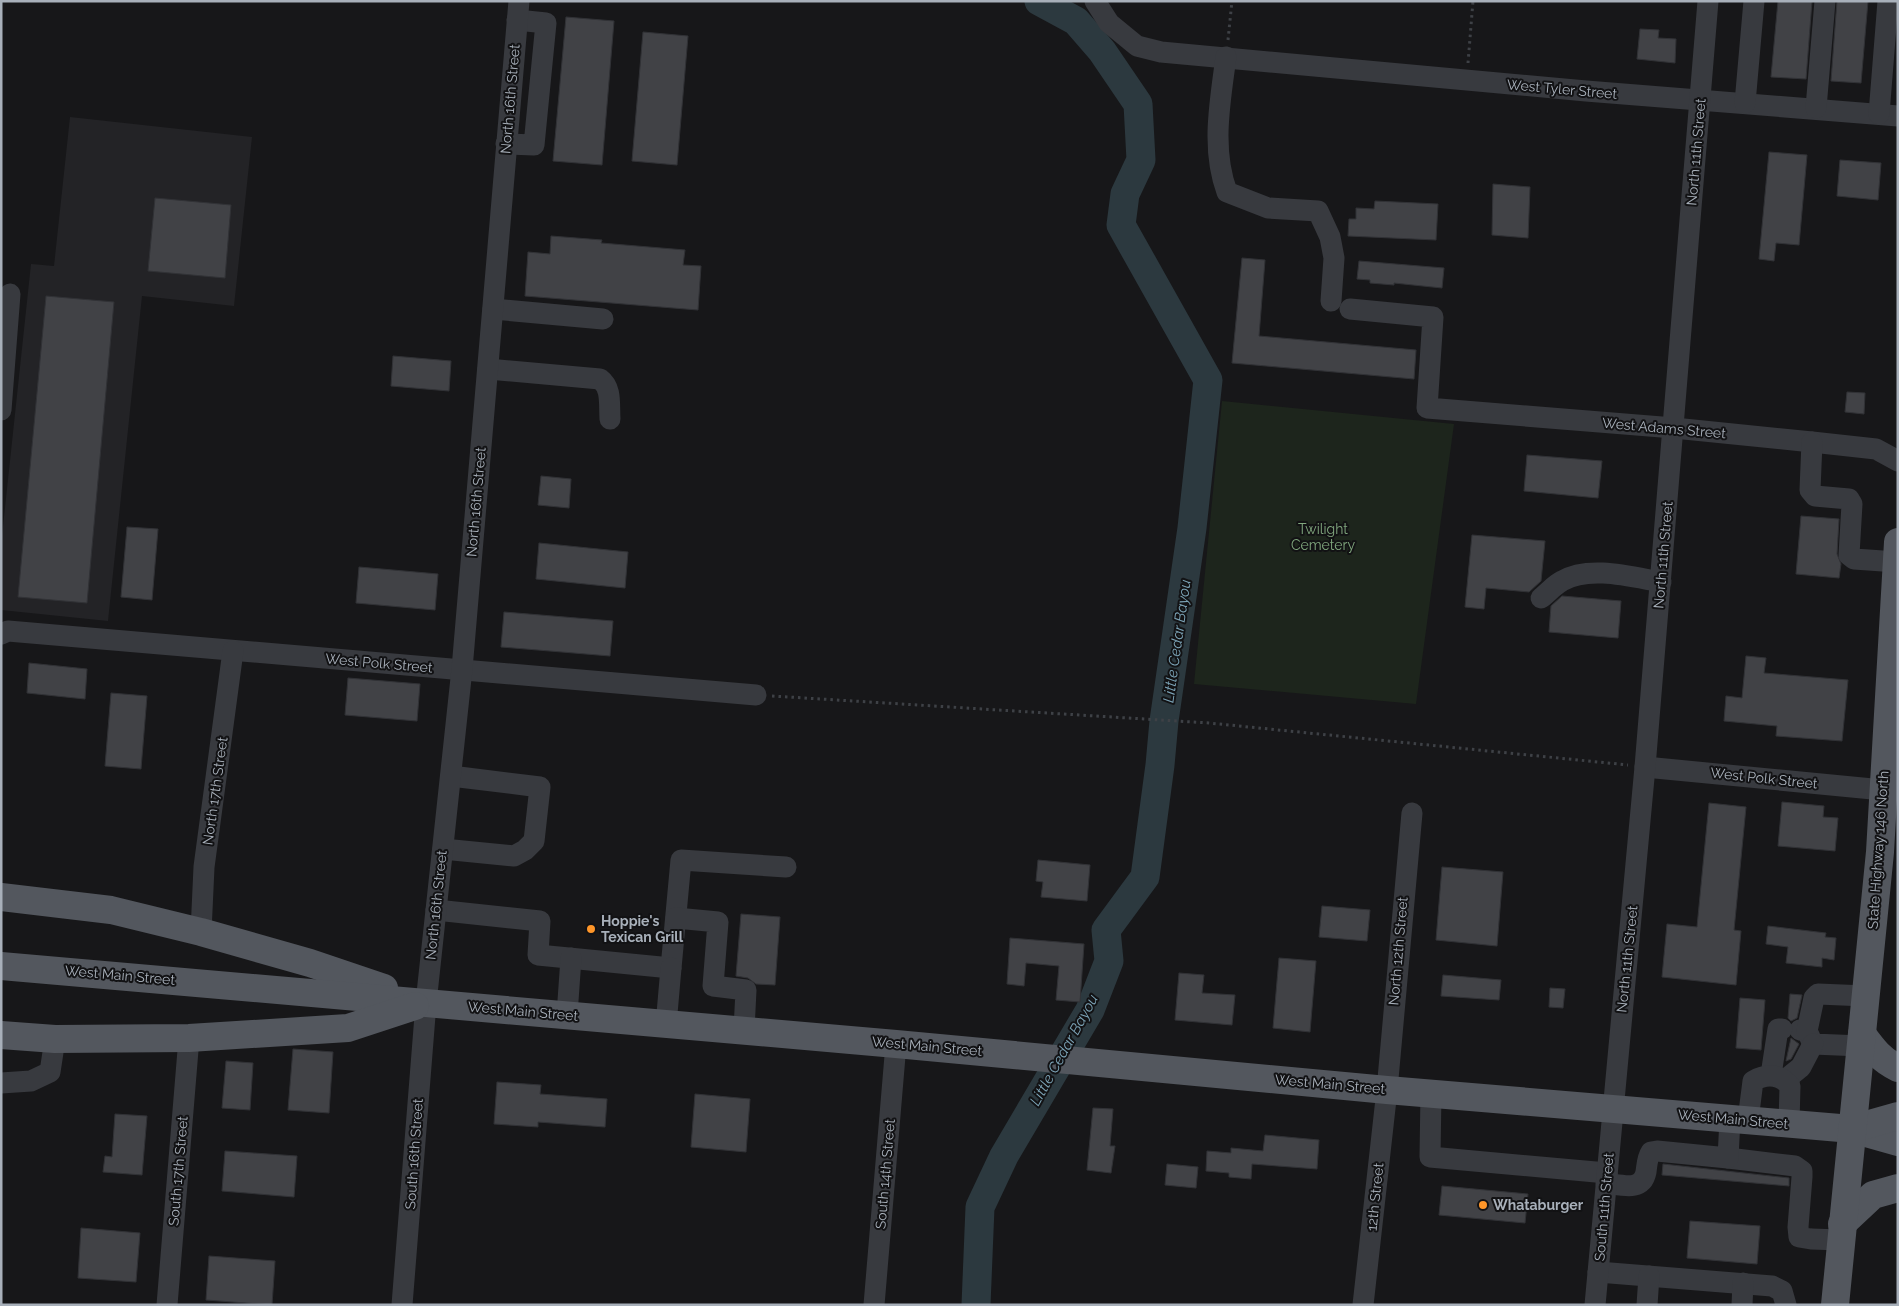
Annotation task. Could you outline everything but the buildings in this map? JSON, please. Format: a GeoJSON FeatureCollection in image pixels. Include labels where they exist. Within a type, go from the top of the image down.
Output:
{"type":"FeatureCollection","features":[{"type":"Feature","properties":{"kind":"main road","name":"State Highway 146 North"},"geometry":{"type":"LineString","coordinates":[[1835,1305],[1880,852],[1897,552]]}},
{"type":"Feature","properties":{"kind":"main road"},"geometry":{"type":"LineString","coordinates":[[1,897],[111,910],[201,932],[310,963],[426,1003]]}},
{"type":"Feature","properties":{"kind":"main road","name":"West Main Street"},"geometry":{"type":"LineString","coordinates":[[1,966],[666,1025],[744,1030],[1386,1090],[1852,1129],[1898,1142]]}},
{"type":"Feature","properties":{"kind":"main road"},"geometry":{"type":"LineString","coordinates":[[1,1035],[55,1039],[190,1038],[348,1028],[426,1003]]}},
{"type":"Feature","properties":{"kind":"main road"},"geometry":{"type":"LineString","coordinates":[[1862,1040],[1886,1062],[1898,1068]]}},
{"type":"Feature","properties":{"kind":"main road","name":"West Main Street"},"geometry":{"type":"LineString","coordinates":[[1852,1129],[1898,1116]]}},
{"type":"Feature","properties":{"kind":"main road"},"geometry":{"type":"LineString","coordinates":[[1842,1232],[1873,1196],[1898,1188]]}},
{"type":"Feature","properties":{"kind":"street","name":"West Tyler Street"},"geometry":{"type":"LineString","coordinates":[[1095,1],[1109,23],[1137,46],[1161,52],[1351,71],[1888,115]]}},
{"type":"Feature","properties":{"kind":"street","name":"North 11th Street"},"geometry":{"type":"LineString","coordinates":[[1612,1108],[1645,767],[1708,1]]}},
{"type":"Feature","properties":{"kind":"street"},"geometry":{"type":"LineString","coordinates":[[1744,103],[1754,1]]}},
{"type":"Feature","properties":{"kind":"street"},"geometry":{"type":"LineString","coordinates":[[1816,108],[1826,1]]}},
{"type":"Feature","properties":{"kind":"street"},"geometry":{"type":"LineString","coordinates":[[1888,115],[1891,3]]}},
{"type":"Feature","properties":{"kind":"street"},"geometry":{"type":"LineString","coordinates":[[506,144],[534,145],[546,23],[518,11]]}},
{"type":"Feature","properties":{"kind":"street","name":"North 16th Street"},"geometry":{"type":"LineString","coordinates":[[426,1003],[462,669],[518,11]]}},
{"type":"Feature","properties":{"kind":"street","name":"West Adams Street"},"geometry":{"type":"LineString","coordinates":[[1226,57],[1218,126],[1220,175],[1226,192],[1268,208],[1318,211],[1330,237],[1340,305],[1433,317],[1427,408],[1674,428],[1876,449],[1898,461]]}},
{"type":"Feature","properties":{"kind":"street"},"geometry":{"type":"LineString","coordinates":[[1,410],[10,294]]}},
{"type":"Feature","properties":{"kind":"street"},"geometry":{"type":"LineString","coordinates":[[492,309],[603,319]]}},
{"type":"Feature","properties":{"kind":"street"},"geometry":{"type":"LineString","coordinates":[[488,368],[600,379],[606,383],[608,390],[610,419]]}},
{"type":"Feature","properties":{"kind":"street"},"geometry":{"type":"LineString","coordinates":[[1812,442],[1810,490],[1815,496],[1849,499],[1852,504],[1849,555],[1854,559],[1897,552]]}},
{"type":"Feature","properties":{"kind":"street"},"geometry":{"type":"LineString","coordinates":[[1541,598],[1561,581],[1572,576],[1602,573],[1661,582]]}},
{"type":"Feature","properties":{"kind":"street","name":"West Polk Street"},"geometry":{"type":"LineString","coordinates":[[1,634],[8,631],[756,695]]}},
{"type":"Feature","properties":{"kind":"street","name":"North 17th Street"},"geometry":{"type":"LineString","coordinates":[[201,932],[204,867],[233,651]]}},
{"type":"Feature","properties":{"kind":"street","name":"West Polk Street"},"geometry":{"type":"LineString","coordinates":[[1645,767],[1883,790]]}},
{"type":"Feature","properties":{"kind":"street"},"geometry":{"type":"LineString","coordinates":[[443,849],[514,856],[525,850],[534,841],[540,787],[451,776]]}},
{"type":"Feature","properties":{"kind":"street","name":"North 12th Street"},"geometry":{"type":"LineString","coordinates":[[1386,1090],[1412,813]]}},
{"type":"Feature","properties":{"kind":"street"},"geometry":{"type":"LineString","coordinates":[[666,1025],[681,860],[786,868]]}},
{"type":"Feature","properties":{"kind":"street"},"geometry":{"type":"LineString","coordinates":[[436,910],[540,921],[538,955],[671,968]]}},
{"type":"Feature","properties":{"kind":"street"},"geometry":{"type":"LineString","coordinates":[[676,918],[718,922],[713,986],[746,990],[744,1030]]}},
{"type":"Feature","properties":{"kind":"street"},"geometry":{"type":"LineString","coordinates":[[567,1015],[571,958]]}},
{"type":"Feature","properties":{"kind":"street"},"geometry":{"type":"LineString","coordinates":[[1728,1158],[1739,1119],[1753,1081],[1759,1077],[1778,1077],[1801,1067],[1800,1034],[1814,998],[1818,994],[1866,996]]}},
{"type":"Feature","properties":{"kind":"street","name":"South 16th Street"},"geometry":{"type":"LineString","coordinates":[[402,1305],[426,1003]]}},
{"type":"Feature","properties":{"kind":"street"},"geometry":{"type":"LineString","coordinates":[[1778,1077],[1778,1029],[1800,1034],[1862,1040]]}},
{"type":"Feature","properties":{"kind":"street","name":"South 17th Street"},"geometry":{"type":"LineString","coordinates":[[167,1305],[190,1038]]}},
{"type":"Feature","properties":{"kind":"street"},"geometry":{"type":"LineString","coordinates":[[1,1083],[31,1081],[50,1072],[55,1039]]}},
{"type":"Feature","properties":{"kind":"street","name":"South 14th Street"},"geometry":{"type":"LineString","coordinates":[[874,1305],[896,1044]]}},
{"type":"Feature","properties":{"kind":"street"},"geometry":{"type":"LineString","coordinates":[[1778,1077],[1790,1086],[1790,1124]]}},
{"type":"Feature","properties":{"kind":"street","name":"12th Street"},"geometry":{"type":"LineString","coordinates":[[1363,1305],[1386,1090]]}},
{"type":"Feature","properties":{"kind":"street"},"geometry":{"type":"LineString","coordinates":[[1432,1093],[1430,1156],[1606,1178],[1634,1186],[1644,1181],[1648,1157],[1651,1152],[1657,1151],[1795,1166],[1802,1171],[1799,1238],[1811,1240],[1842,1232]]}},
{"type":"Feature","properties":{"kind":"street","name":"South 11th Street"},"geometry":{"type":"LineString","coordinates":[[1595,1305],[1612,1108]]}},
{"type":"Feature","properties":{"kind":"street"},"geometry":{"type":"LineString","coordinates":[[1598,1272],[1772,1286],[1782,1291],[1786,1305]]}},
{"type":"Feature","properties":{"kind":"street"},"geometry":{"type":"LineString","coordinates":[[1647,1305],[1649,1276]]}},
{"type":"Feature","properties":{"kind":"street"},"geometry":{"type":"LineString","coordinates":[[1742,1305],[1744,1284]]}},
{"type":"Feature","properties":{"kind":"path"},"geometry":{"type":"LineString","coordinates":[[1226,57],[1232,1]]}},
{"type":"Feature","properties":{"kind":"path"},"geometry":{"type":"LineString","coordinates":[[1467,81],[1473,1]]}},
{"type":"Feature","properties":{"kind":"path"},"geometry":{"type":"LineString","coordinates":[[756,695],[1209,723],[1645,767]]}},
{"type":"Feature","properties":{"kind":"shaded area"},"geometry":{"type":"Polygon","coordinates":[[[70,117],[252,137],[234,306],[142,296],[108,621],[1,610],[1,545],[31,264],[54,266],[70,117]]]}},
{"type":"Feature","properties":{"kind":"green space","name":"Twilight Cemetery"},"geometry":{"type":"Polygon","coordinates":[[[1222,401],[1454,424],[1416,704],[1194,684],[1222,401]]]}},
{"type":"Feature","properties":{"kind":"waterway","name":"Little Cedar Bayou"},"geometry":{"type":"LineString","coordinates":[[976,1305],[980,1207],[1004,1156],[1090,1010],[1109,961],[1106,930],[1145,877],[1164,721],[1192,528],[1208,380],[1121,225],[1125,194],[1141,160],[1138,104],[1102,51],[1076,21],[1039,1]]}},
{"type":"Feature","properties":{"kind":"place","name":"Hoppie's Texican Grill"},"geometry":{"type":"Point","coordinates":[591,929]}},
{"type":"Feature","properties":{"kind":"place","name":"Whataburger"},"geometry":{"type":"Point","coordinates":[1483,1205]}}]}
